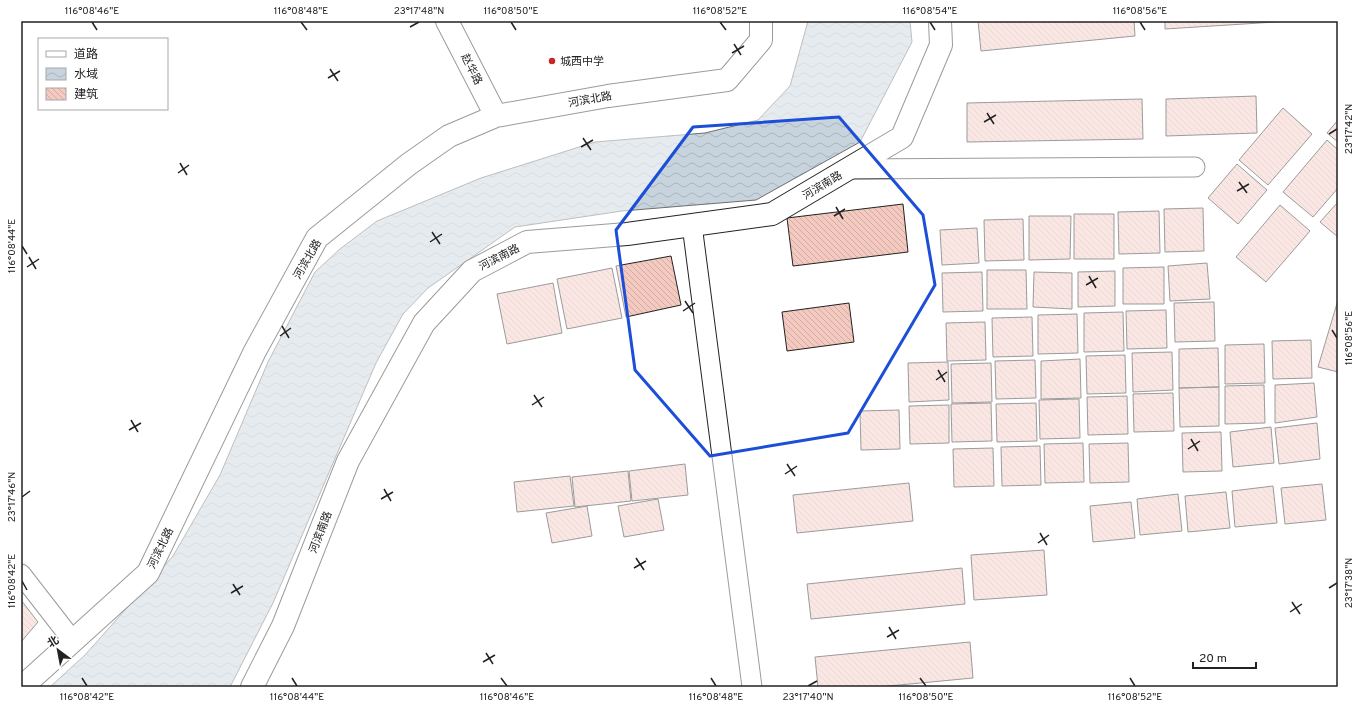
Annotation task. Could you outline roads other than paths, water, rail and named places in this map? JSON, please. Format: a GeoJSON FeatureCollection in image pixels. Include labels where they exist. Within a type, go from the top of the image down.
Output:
{"type":"FeatureCollection","features":[{"type":"Feature","properties":{"kind":"street","name":"赵华路"},"geometry":{"type":"LineString","coordinates":[[447,21],[496,116]]}},
{"type":"Feature","properties":{"kind":"street","name":"河滨北路"},"geometry":{"type":"LineString","coordinates":[[22,687],[148,573],[255,351],[317,238],[409,164],[449,136],[496,116],[608,96],[727,80],[761,40],[761,21]]}},
{"type":"Feature","properties":{"kind":"street","name":"河滨南路"},"geometry":{"type":"LineString","coordinates":[[252,687],[283,626],[348,461],[424,323],[472,271],[527,242],[627,234],[772,214],[902,137],[941,45],[940,21]]}},
{"type":"Feature","properties":{"kind":"street"},"geometry":{"type":"LineString","coordinates":[[848,170],[1195,168]]}},
{"type":"Feature","properties":{"kind":"street"},"geometry":{"type":"LineString","coordinates":[[692,225],[752,687]]}},
{"type":"Feature","properties":{"kind":"street"},"geometry":{"type":"LineString","coordinates":[[21,574],[73,641]]}},
{"type":"Feature","properties":{"kind":"water"},"geometry":{"type":"Polygon","coordinates":[[[808,21],[910,21],[912,42],[860,142],[756,200],[622,211],[515,227],[428,288],[403,314],[376,363],[273,603],[230,687],[50,687],[85,655],[173,556],[220,475],[268,362],[315,272],[340,249],[377,221],[481,178],[595,142],[705,133],[758,120],[790,86],[808,21]]]}},
{"type":"Feature","properties":{"kind":"place","name":"城西中学"},"geometry":{"type":"Point","coordinates":[552,61]}}]}
